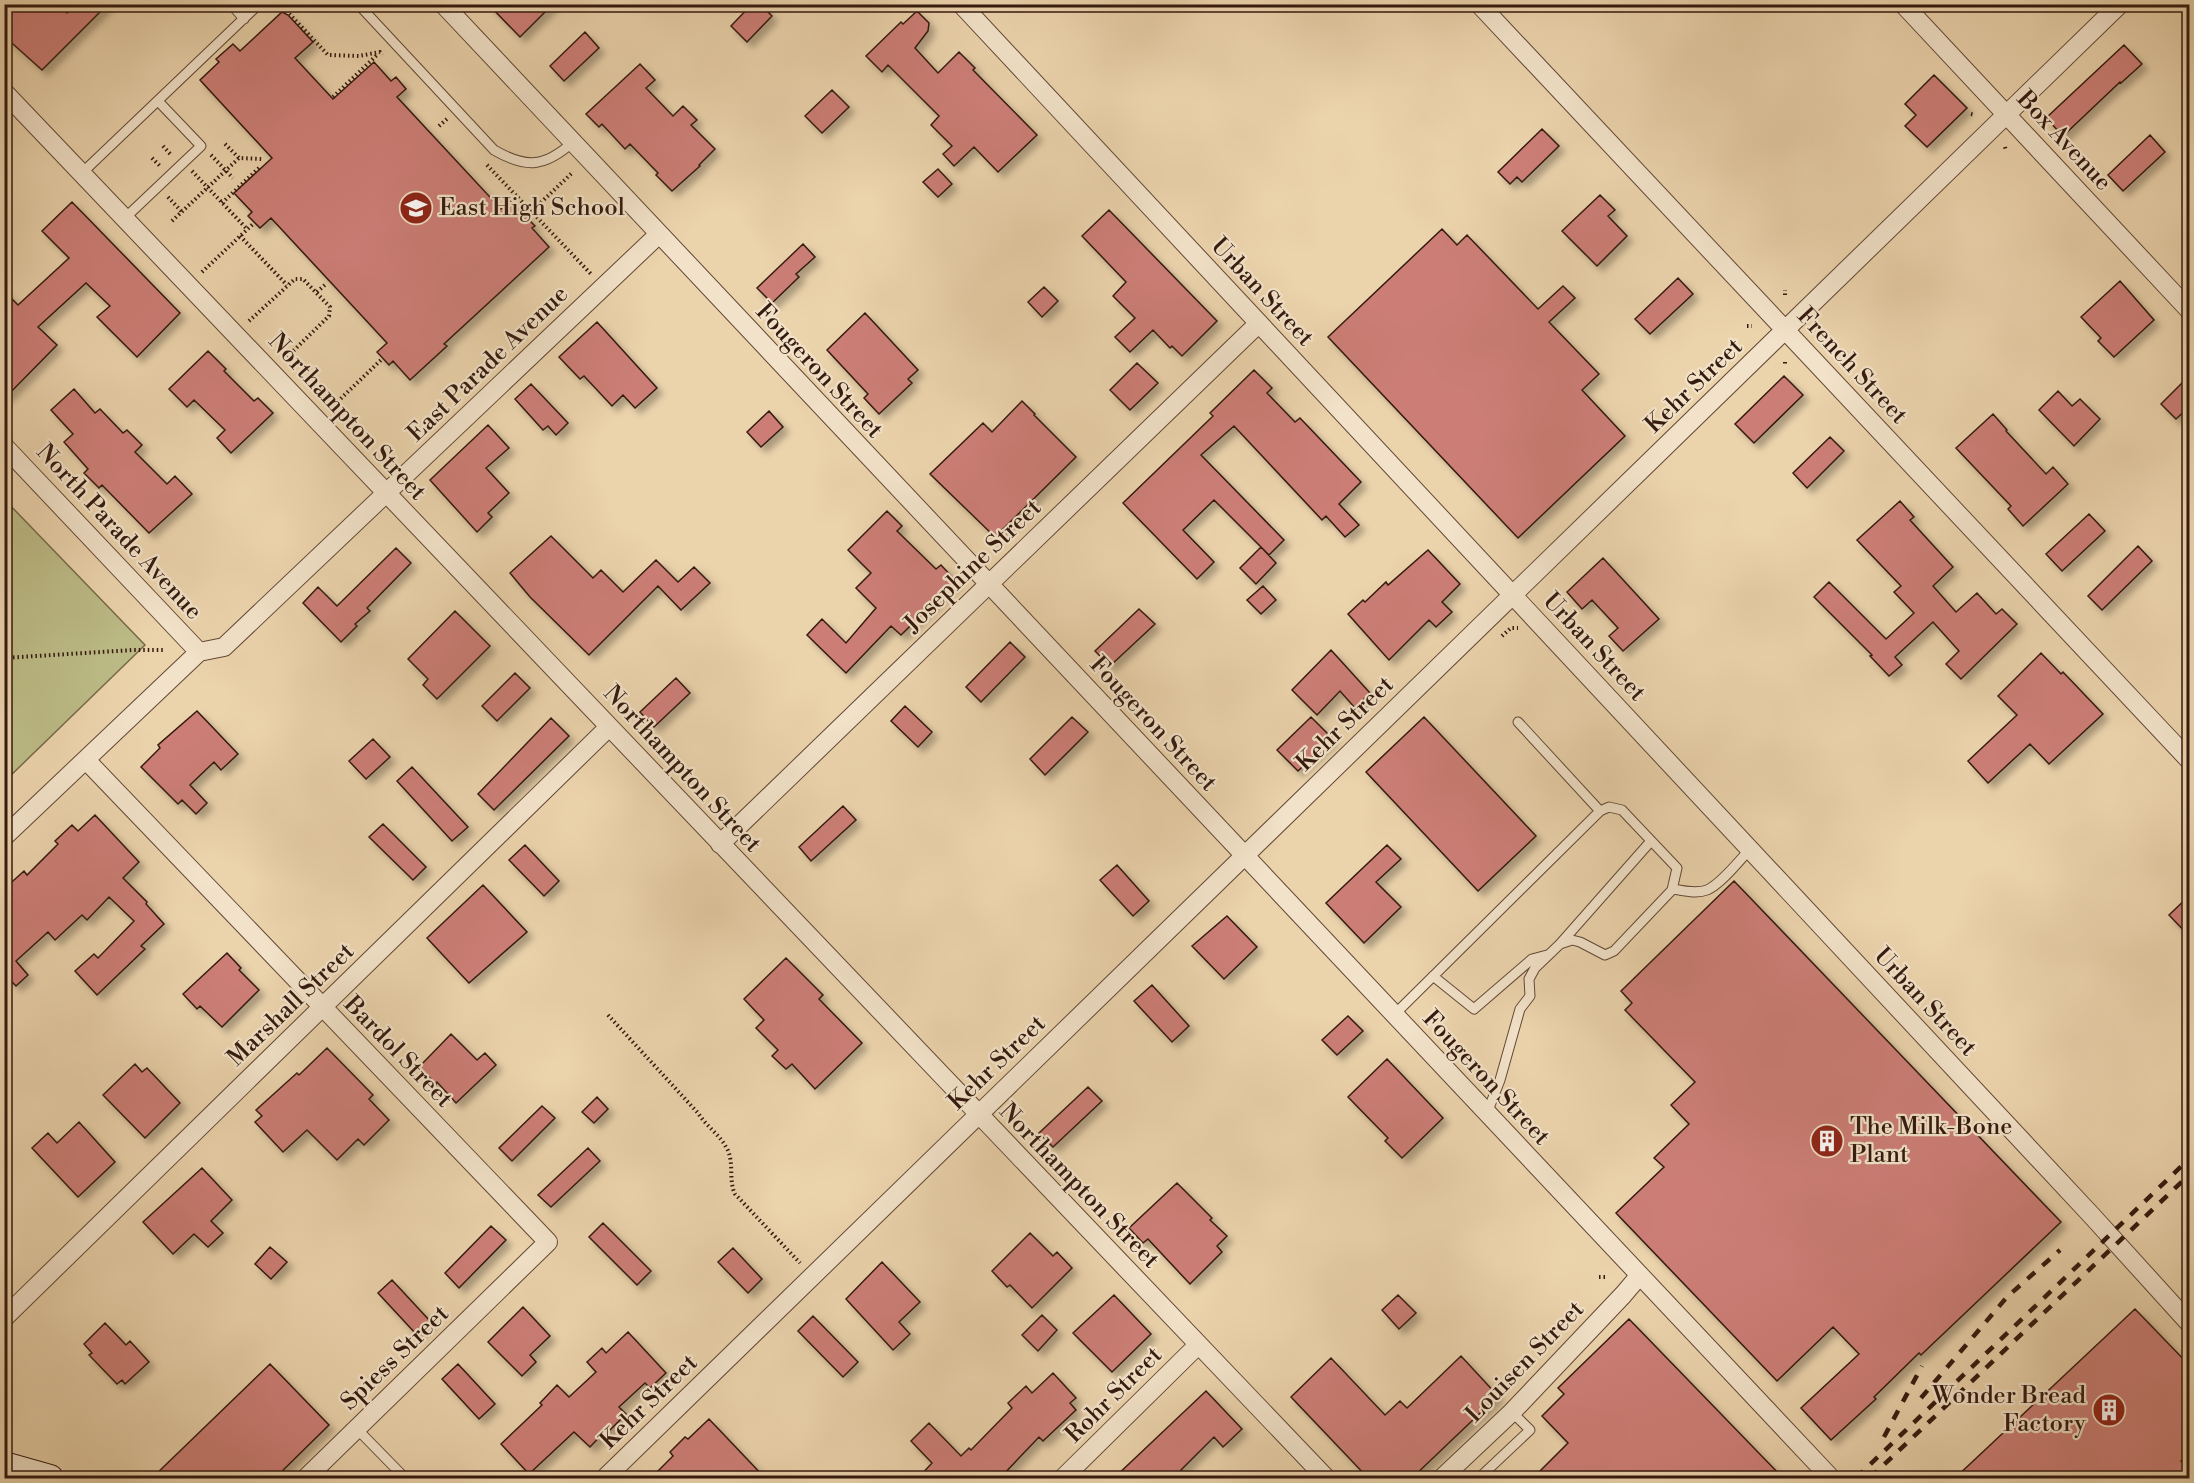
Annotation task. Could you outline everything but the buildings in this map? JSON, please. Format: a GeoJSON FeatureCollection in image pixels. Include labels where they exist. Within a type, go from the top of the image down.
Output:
{"type":"FeatureCollection","features":[{"type":"Feature","properties":{"kind":"main road"},"geometry":{"type":"LineString","coordinates":[[4,1465],[50,1479]]}},
{"type":"Feature","properties":{"kind":"street","name":"Fougeron Street"},"geometry":{"type":"LineString","coordinates":[[443,4],[658,235],[1829,1476]]}},
{"type":"Feature","properties":{"kind":"street","name":"Urban Street"},"geometry":{"type":"LineString","coordinates":[[961,4],[2190,1324]]}},
{"type":"Feature","properties":{"kind":"street","name":"French Street"},"geometry":{"type":"LineString","coordinates":[[1479,4],[2190,761]]}},
{"type":"Feature","properties":{"kind":"street","name":"Box Avenue"},"geometry":{"type":"LineString","coordinates":[[1903,4],[2190,311]]}},
{"type":"Feature","properties":{"kind":"street","name":"Kehr Street"},"geometry":{"type":"LineString","coordinates":[[605,1479],[2120,4]]}},
{"type":"Feature","properties":{"kind":"street","name":"Northampton Street"},"geometry":{"type":"LineString","coordinates":[[4,92],[1326,1479]]}},
{"type":"Feature","properties":{"kind":"street","name":"East Parade Avenue"},"geometry":{"type":"LineString","coordinates":[[4,837],[199,652],[224,647],[658,235]]}},
{"type":"Feature","properties":{"kind":"street","name":"Josephine Street"},"geometry":{"type":"LineString","coordinates":[[720,844],[1258,323]]}},
{"type":"Feature","properties":{"kind":"street","name":"North Parade Avenue"},"geometry":{"type":"LineString","coordinates":[[4,446],[199,652]]}},
{"type":"Feature","properties":{"kind":"street","name":"Marshall Street"},"geometry":{"type":"LineString","coordinates":[[4,1318],[609,727]]}},
{"type":"Feature","properties":{"kind":"street","name":"Bardol Street"},"geometry":{"type":"LineString","coordinates":[[86,760],[548,1242],[517,1272]]}},
{"type":"Feature","properties":{"kind":"street","name":"Spiess Street"},"geometry":{"type":"LineString","coordinates":[[306,1479],[517,1272]]}},
{"type":"Feature","properties":{"kind":"street","name":"Louisen Street"},"geometry":{"type":"LineString","coordinates":[[1442,1479],[1512,1412],[1640,1275]]}},
{"type":"Feature","properties":{"kind":"street","name":"Rohr Street"},"geometry":{"type":"LineString","coordinates":[[1063,1479],[1198,1345]]}},
{"type":"Feature","properties":{"kind":"lane"},"geometry":{"type":"LineString","coordinates":[[231,4],[244,19]]}},
{"type":"Feature","properties":{"kind":"lane"},"geometry":{"type":"LineString","coordinates":[[82,173],[259,4]]}},
{"type":"Feature","properties":{"kind":"lane"},"geometry":{"type":"LineString","coordinates":[[358,4],[494,150],[509,159],[524,163],[540,162],[558,156],[573,142]]}},
{"type":"Feature","properties":{"kind":"lane"},"geometry":{"type":"LineString","coordinates":[[125,218],[201,146],[158,101]]}},
{"type":"Feature","properties":{"kind":"lane"},"geometry":{"type":"LineString","coordinates":[[1518,722],[1600,811]]}},
{"type":"Feature","properties":{"kind":"lane"},"geometry":{"type":"LineString","coordinates":[[1394,1015],[1600,811],[1609,807],[1622,810],[1677,868],[1672,889],[1614,951],[1605,955],[1572,940],[1560,944]]}},
{"type":"Feature","properties":{"kind":"lane"},"geometry":{"type":"LineString","coordinates":[[1486,1113],[1500,1080],[1520,1009],[1530,996],[1529,980],[1535,968],[1560,944],[1651,840]]}},
{"type":"Feature","properties":{"kind":"lane"},"geometry":{"type":"LineString","coordinates":[[1672,889],[1690,892],[1705,891],[1715,885],[1750,849]]}},
{"type":"Feature","properties":{"kind":"lane"},"geometry":{"type":"LineString","coordinates":[[1433,976],[1474,1009],[1532,959],[1548,955]]}},
{"type":"Feature","properties":{"kind":"lane"},"geometry":{"type":"LineString","coordinates":[[1479,1479],[1530,1430],[1512,1412]]}},
{"type":"Feature","properties":{"kind":"lane"},"geometry":{"type":"LineString","coordinates":[[357,1429],[405,1479]]}},
{"type":"Feature","properties":{"kind":"path"},"geometry":{"type":"LineString","coordinates":[[280,4],[328,55],[359,56],[382,51],[333,97]]}},
{"type":"Feature","properties":{"kind":"path"},"geometry":{"type":"LineString","coordinates":[[440,126],[448,118]]}},
{"type":"Feature","properties":{"kind":"path"},"geometry":{"type":"LineString","coordinates":[[225,144],[239,158],[262,159]]}},
{"type":"Feature","properties":{"kind":"path"},"geometry":{"type":"LineString","coordinates":[[212,156],[233,178]]}},
{"type":"Feature","properties":{"kind":"path"},"geometry":{"type":"LineString","coordinates":[[172,221],[239,158]]}},
{"type":"Feature","properties":{"kind":"path"},"geometry":{"type":"LineString","coordinates":[[222,203],[261,166]]}},
{"type":"Feature","properties":{"kind":"path"},"geometry":{"type":"LineString","coordinates":[[531,212],[573,172]]}},
{"type":"Feature","properties":{"kind":"path"},"geometry":{"type":"LineString","coordinates":[[194,173],[247,229]]}},
{"type":"Feature","properties":{"kind":"path"},"geometry":{"type":"LineString","coordinates":[[168,197],[182,212]]}},
{"type":"Feature","properties":{"kind":"path"},"geometry":{"type":"LineString","coordinates":[[199,275],[253,224]]}},
{"type":"Feature","properties":{"kind":"path"},"geometry":{"type":"LineString","coordinates":[[240,236],[287,285]]}},
{"type":"Feature","properties":{"kind":"path"},"geometry":{"type":"LineString","coordinates":[[246,324],[287,285],[299,278],[317,292],[330,307],[329,316],[281,362]]}},
{"type":"Feature","properties":{"kind":"path"},"geometry":{"type":"LineString","coordinates":[[317,292],[327,283]]}},
{"type":"Feature","properties":{"kind":"path"},"geometry":{"type":"LineString","coordinates":[[328,411],[382,359]]}},
{"type":"Feature","properties":{"kind":"path"},"geometry":{"type":"LineString","coordinates":[[4,658],[163,650]]}},
{"type":"Feature","properties":{"kind":"path"},"geometry":{"type":"LineString","coordinates":[[608,1015],[727,1147],[731,1160],[732,1188],[735,1194],[813,1276]]}},
{"type":"Feature","properties":{"kind":"path"},"geometry":{"type":"LineString","coordinates":[[1599,1277],[1606,1277]]}},
{"type":"Feature","properties":{"kind":"shaded area"},"geometry":{"type":"Polygon","coordinates":[[[5,500],[145,645],[5,781],[5,500]]]}},
{"type":"Feature","properties":{"kind":"railway"},"geometry":{"type":"LineString","coordinates":[[1856,1478],[2190,1158]]}},
{"type":"Feature","properties":{"kind":"railway"},"geometry":{"type":"LineString","coordinates":[[1870,1478],[2190,1174]]}},
{"type":"Feature","properties":{"kind":"railway"},"geometry":{"type":"LineString","coordinates":[[1921,1398],[2007,1297],[2060,1250]]}},
{"type":"Feature","properties":{"kind":"railway"},"geometry":{"type":"LineString","coordinates":[[1884,1437],[1922,1366]]}},
{"type":"Feature","properties":{"kind":"place","name":"East High School"},"geometry":{"type":"Point","coordinates":[416,208]}},
{"type":"Feature","properties":{"kind":"place","name":"The Milk-Bone Plant"},"geometry":{"type":"Point","coordinates":[1827,1141]}},
{"type":"Feature","properties":{"kind":"place","name":"Wonder Bread Factory"},"geometry":{"type":"Point","coordinates":[2109,1410]}}]}
